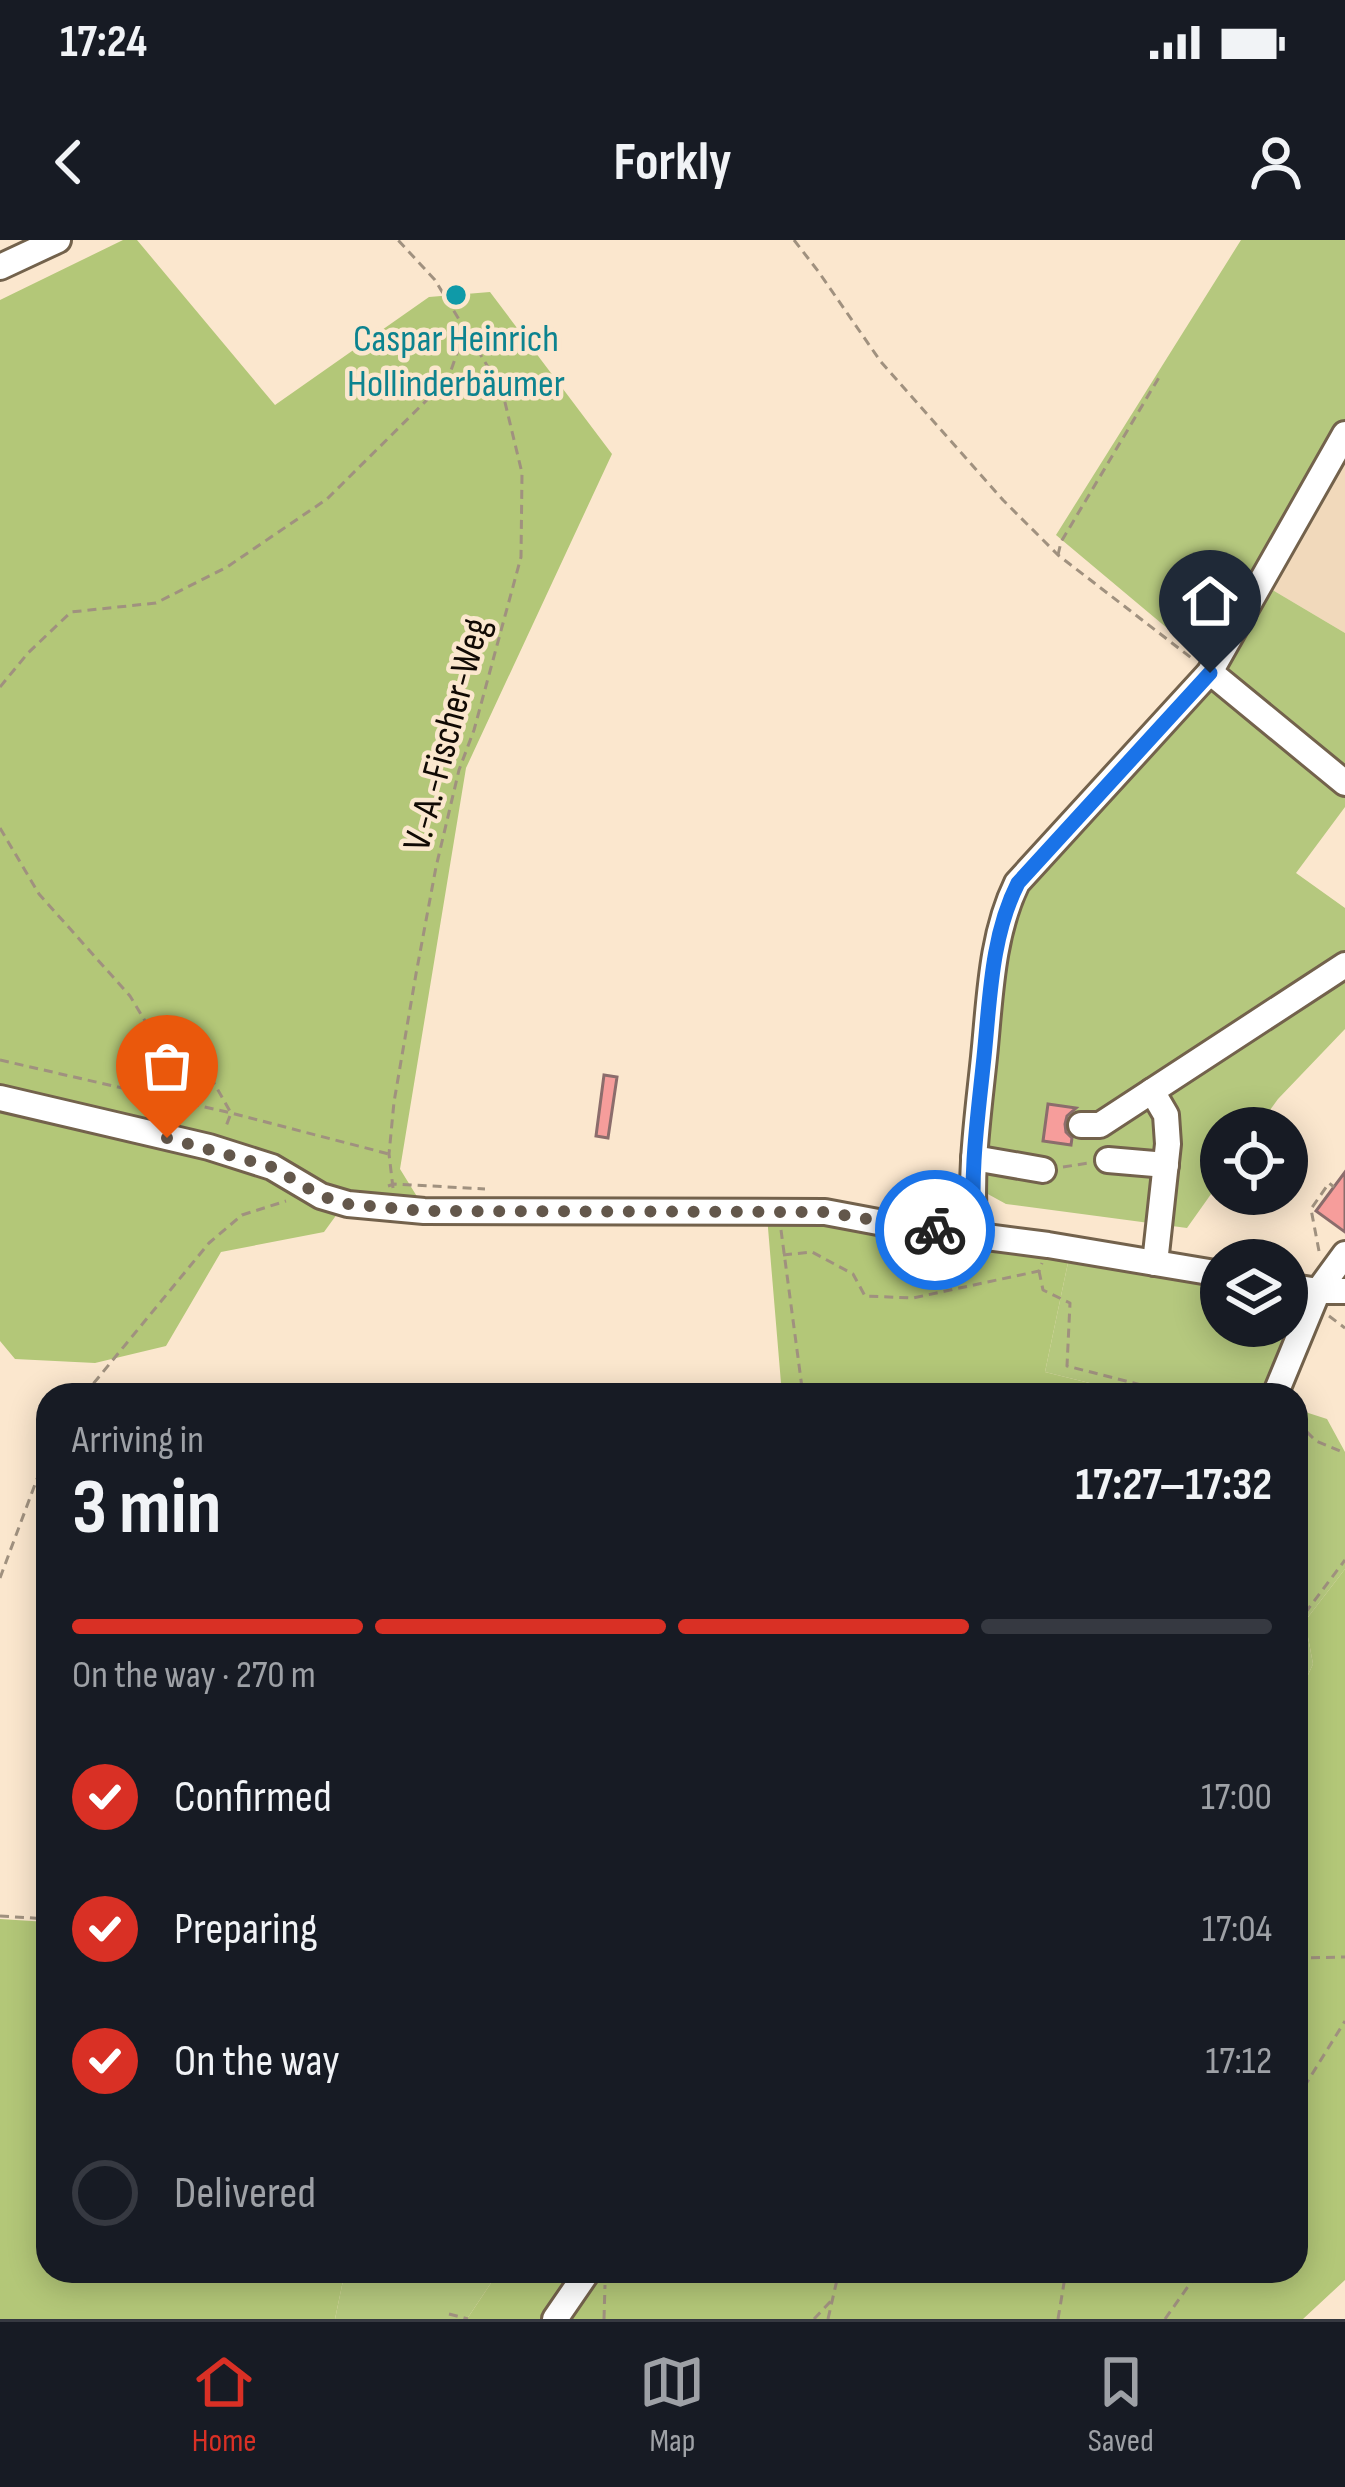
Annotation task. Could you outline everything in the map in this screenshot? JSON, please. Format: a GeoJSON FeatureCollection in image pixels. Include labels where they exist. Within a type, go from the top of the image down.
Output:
{"type":"FeatureCollection","features":[{"type":"Feature","properties":{"kind":"street"},"geometry":{"type":"LineString","coordinates":[[0,267],[58,240]]}},
{"type":"Feature","properties":{"kind":"street"},"geometry":{"type":"LineString","coordinates":[[975,1234],[974,1158],[1003,912],[1018,883],[1210,673],[1345,434]]}},
{"type":"Feature","properties":{"kind":"street"},"geometry":{"type":"LineString","coordinates":[[1210,673],[1345,783]]}},
{"type":"Feature","properties":{"kind":"street"},"geometry":{"type":"LineString","coordinates":[[1081,1125],[1100,1125],[1345,965]]}},
{"type":"Feature","properties":{"kind":"street"},"geometry":{"type":"LineString","coordinates":[[1152,1091],[1166,1114],[1166,1166],[1155,1263]]}},
{"type":"Feature","properties":{"kind":"street"},"geometry":{"type":"LineString","coordinates":[[0,1098],[272,1167],[314,1192],[347,1204],[424,1211],[824,1212],[1200,1270]]}},
{"type":"Feature","properties":{"kind":"street"},"geometry":{"type":"LineString","coordinates":[[974,1158],[1043,1170]]}},
{"type":"Feature","properties":{"kind":"street"},"geometry":{"type":"LineString","coordinates":[[1108,1160],[1166,1166]]}},
{"type":"Feature","properties":{"kind":"street"},"geometry":{"type":"LineString","coordinates":[[1280,1383],[1345,1253]]}},
{"type":"Feature","properties":{"kind":"street"},"geometry":{"type":"LineString","coordinates":[[555,2319],[580,2283]]}},
{"type":"Feature","properties":{"kind":"path","name":"V.-A.-Fischer-Weg"},"geometry":{"type":"LineString","coordinates":[[389,1154],[436,867],[521,557],[522,473],[502,390],[435,280],[398,240]]}},
{"type":"Feature","properties":{"kind":"path"},"geometry":{"type":"LineString","coordinates":[[794,240],[881,362],[973,468],[1058,555],[1210,673]]}},
{"type":"Feature","properties":{"kind":"path"},"geometry":{"type":"LineString","coordinates":[[0,687],[71,612],[156,602],[227,567],[326,499],[448,379],[465,332]]}},
{"type":"Feature","properties":{"kind":"path"},"geometry":{"type":"LineString","coordinates":[[1058,555],[1061,542],[1162,374]]}},
{"type":"Feature","properties":{"kind":"path"},"geometry":{"type":"LineString","coordinates":[[0,828],[39,894],[130,996],[161,1049],[214,1083],[231,1113]]}},
{"type":"Feature","properties":{"kind":"path"},"geometry":{"type":"LineString","coordinates":[[0,1060],[389,1154],[394,1184],[485,1189]]}},
{"type":"Feature","properties":{"kind":"path"},"geometry":{"type":"LineString","coordinates":[[1043,1170],[1108,1160]]}},
{"type":"Feature","properties":{"kind":"path"},"geometry":{"type":"LineString","coordinates":[[1329,1288],[1311,1209],[1329,1183],[1334,1186]]}},
{"type":"Feature","properties":{"kind":"path"},"geometry":{"type":"LineString","coordinates":[[94,1383],[209,1243],[242,1215],[314,1192]]}},
{"type":"Feature","properties":{"kind":"path"},"geometry":{"type":"LineString","coordinates":[[779,1210],[801,1383]]}},
{"type":"Feature","properties":{"kind":"path"},"geometry":{"type":"LineString","coordinates":[[1048,1245],[1039,1271],[1043,1290],[1070,1303],[1067,1366],[1134,1383]]}},
{"type":"Feature","properties":{"kind":"path"},"geometry":{"type":"LineString","coordinates":[[783,1255],[812,1252],[853,1274],[865,1296],[914,1298],[1039,1271]]}},
{"type":"Feature","properties":{"kind":"path"},"geometry":{"type":"LineString","coordinates":[[1308,1433],[1345,1453]]}},
{"type":"Feature","properties":{"kind":"path"},"geometry":{"type":"LineString","coordinates":[[0,1578],[36,1482]]}},
{"type":"Feature","properties":{"kind":"path"},"geometry":{"type":"LineString","coordinates":[[1308,1609],[1345,1560]]}},
{"type":"Feature","properties":{"kind":"path"},"geometry":{"type":"LineString","coordinates":[[0,1916],[36,1918]]}},
{"type":"Feature","properties":{"kind":"path"},"geometry":{"type":"LineString","coordinates":[[1308,1958],[1345,1957]]}},
{"type":"Feature","properties":{"kind":"path"},"geometry":{"type":"LineString","coordinates":[[1308,2081],[1345,2021]]}},
{"type":"Feature","properties":{"kind":"path"},"geometry":{"type":"LineString","coordinates":[[604,2319],[605,2283]]}},
{"type":"Feature","properties":{"kind":"path"},"geometry":{"type":"LineString","coordinates":[[828,2319],[836,2283]]}},
{"type":"Feature","properties":{"kind":"path"},"geometry":{"type":"LineString","coordinates":[[1058,2319],[1064,2283]]}},
{"type":"Feature","properties":{"kind":"path"},"geometry":{"type":"LineString","coordinates":[[1165,2319],[1190,2283]]}},
{"type":"Feature","properties":{"kind":"path"},"geometry":{"type":"LineString","coordinates":[[814,2319],[832,2300]]}},
{"type":"Feature","properties":{"kind":"path"},"geometry":{"type":"LineString","coordinates":[[449,2314],[468,2319]]}},
{"type":"Feature","properties":{"kind":"shaded area"},"geometry":{"type":"Polygon","coordinates":[[[1345,429],[1345,633],[1264,585],[1345,429]]]}},
{"type":"Feature","properties":{"kind":"green space"},"geometry":{"type":"Polygon","coordinates":[[[123,240],[137,240],[275,405],[429,297],[490,292],[612,454],[466,768],[400,1169],[421,1203],[340,1210],[324,1232],[221,1252],[166,1346],[95,1363],[15,1359],[0,1341],[0,300],[123,240]]]}},
{"type":"Feature","properties":{"kind":"green space"},"geometry":{"type":"Polygon","coordinates":[[[1241,240],[1345,240],[1345,429],[1264,585],[1345,633],[1345,772],[1056,535],[1241,240]]]}},
{"type":"Feature","properties":{"kind":"green space"},"geometry":{"type":"Polygon","coordinates":[[[1213,681],[1345,791],[1345,807],[1296,873],[1345,908],[1345,1029],[1272,1107],[1200,1107],[1200,1210],[1187,1228],[1006,1204],[975,1187],[1002,954],[1016,905],[1034,874],[1213,681]]]}},
{"type":"Feature","properties":{"kind":"green space"},"geometry":{"type":"Polygon","coordinates":[[[767,1216],[1070,1253],[1045,1372],[1089,1383],[781,1383],[767,1216]]]}},
{"type":"Feature","properties":{"kind":"green space"},"geometry":{"type":"Polygon","coordinates":[[[1070,1253],[1200,1276],[1200,1347],[1289,1347],[1276,1383],[1089,1383],[1045,1372],[1070,1253]]]}},
{"type":"Feature","properties":{"kind":"green space"},"geometry":{"type":"Polygon","coordinates":[[[1308,1413],[1327,1419],[1345,1452],[1345,1569],[1308,1617],[1308,1413]]]}},
{"type":"Feature","properties":{"kind":"green space"},"geometry":{"type":"Polygon","coordinates":[[[1345,1569],[1345,2280],[1303,2319],[467,2319],[491,2283],[1308,2283],[1308,1675],[1313,1664],[1308,1617],[1345,1569]]]}},
{"type":"Feature","properties":{"kind":"green space"},"geometry":{"type":"Polygon","coordinates":[[[1308,1637],[1313,1664],[1308,1675],[1308,1637]]]}},
{"type":"Feature","properties":{"kind":"green space"},"geometry":{"type":"Polygon","coordinates":[[[0,1919],[36,1921],[36,2283],[342,2283],[335,2319],[0,2319],[0,1919]]]}},
{"type":"Feature","properties":{"kind":"green space"},"geometry":{"type":"Polygon","coordinates":[[[342,2283],[491,2283],[467,2319],[335,2319],[342,2283]]]}},
{"type":"Feature","properties":{"kind":"building"},"geometry":{"type":"Polygon","coordinates":[[[604,1075],[617,1077],[608,1138],[596,1136],[604,1075]]]}},
{"type":"Feature","properties":{"kind":"building"},"geometry":{"type":"Polygon","coordinates":[[[1048,1104],[1076,1108],[1065,1124],[1071,1145],[1043,1141],[1048,1104]]]}},
{"type":"Feature","properties":{"kind":"building"},"geometry":{"type":"Polygon","coordinates":[[[1345,1172],[1345,1232],[1316,1211],[1345,1172]]]}},
{"type":"Feature","properties":{"kind":"way so far"},"geometry":{"type":"LineString","coordinates":[[167,1138],[272,1167],[321,1196],[347,1204],[424,1211],[779,1210],[824,1212],[935,1230]]}},
{"type":"Feature","properties":{"kind":"place","name":"Caspar Heinrich Hollinderbäumer"},"geometry":{"type":"Point","coordinates":[456,295]}},
{"type":"Feature","properties":{"kind":"route"},"geometry":{"type":"LineString","coordinates":[[935,1230],[975,1234],[974,1158],[1003,912],[1018,883],[1210,673]]}}]}
